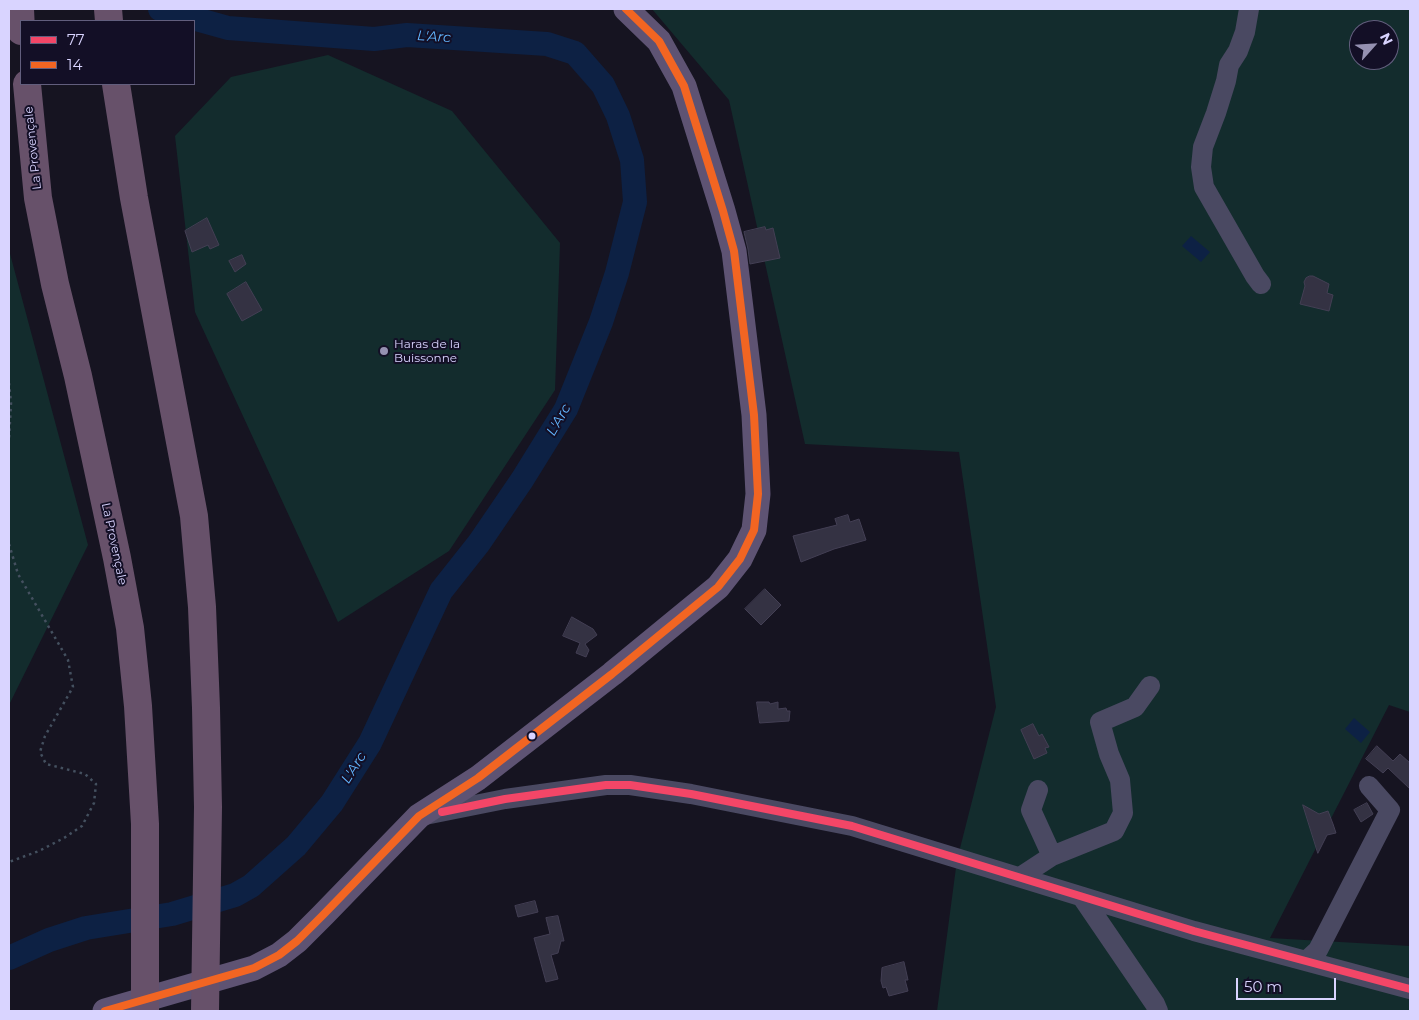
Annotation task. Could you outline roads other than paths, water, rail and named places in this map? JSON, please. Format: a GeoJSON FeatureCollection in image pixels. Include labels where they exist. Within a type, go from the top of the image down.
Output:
{"type":"FeatureCollection","features":[{"type":"Feature","properties":{"kind":"highway","name":"La Provençale"},"geometry":{"type":"LineString","coordinates":[[27,85],[38,198],[55,284],[78,376],[115,548],[130,628],[138,706],[145,824],[145,1011]]}},
{"type":"Feature","properties":{"kind":"highway"},"geometry":{"type":"LineString","coordinates":[[116,85],[134,198],[194,516],[202,616],[206,708],[208,807],[205,1010]]}},
{"type":"Feature","properties":{"kind":"main road"},"geometry":{"type":"LineString","coordinates":[[105,1011],[254,968],[279,955],[297,941],[419,816],[478,778],[550,723],[718,587],[740,559],[754,530],[758,494],[754,415],[734,252],[684,86],[659,42],[626,9]]}},
{"type":"Feature","properties":{"kind":"street"},"geometry":{"type":"LineString","coordinates":[[1249,9],[1245,32],[1238,51],[1229,65],[1216,113],[1203,147],[1201,167],[1204,187],[1261,284]]}},
{"type":"Feature","properties":{"kind":"street"},"geometry":{"type":"LineString","coordinates":[[1020,877],[1052,856],[1114,831],[1123,813],[1120,780],[1109,754],[1100,722],[1135,707],[1150,686]]}},
{"type":"Feature","properties":{"kind":"street"},"geometry":{"type":"LineString","coordinates":[[419,816],[515,798],[606,785],[630,785],[691,794],[852,826],[1194,931],[1410,989]]}},
{"type":"Feature","properties":{"kind":"street"},"geometry":{"type":"LineString","coordinates":[[1306,961],[1318,950],[1390,810],[1369,786]]}},
{"type":"Feature","properties":{"kind":"street"},"geometry":{"type":"LineString","coordinates":[[1038,790],[1031,810],[1052,856]]}},
{"type":"Feature","properties":{"kind":"street"},"geometry":{"type":"LineString","coordinates":[[1082,897],[1158,1011]]}},
{"type":"Feature","properties":{"kind":"water"},"geometry":{"type":"Polygon","coordinates":[[[1191,236],[1210,252],[1201,262],[1182,246],[1191,236]]]}},
{"type":"Feature","properties":{"kind":"water"},"geometry":{"type":"Polygon","coordinates":[[[1354,718],[1370,732],[1361,743],[1345,729],[1354,718]]]}},
{"type":"Feature","properties":{"kind":"waterway","name":"L'Arc"},"geometry":{"type":"LineString","coordinates":[[9,958],[49,940],[86,928],[172,914],[235,895],[251,886],[296,846],[332,803],[370,743],[441,591],[479,543],[522,480],[566,409],[601,322],[617,273],[635,202],[632,160],[618,116],[603,85],[575,53],[547,44],[407,35],[374,39],[228,28],[160,9]]}},
{"type":"Feature","properties":{"kind":"place","name":"Haras de la Buissonne"},"geometry":{"type":"Point","coordinates":[384,351]}}]}
